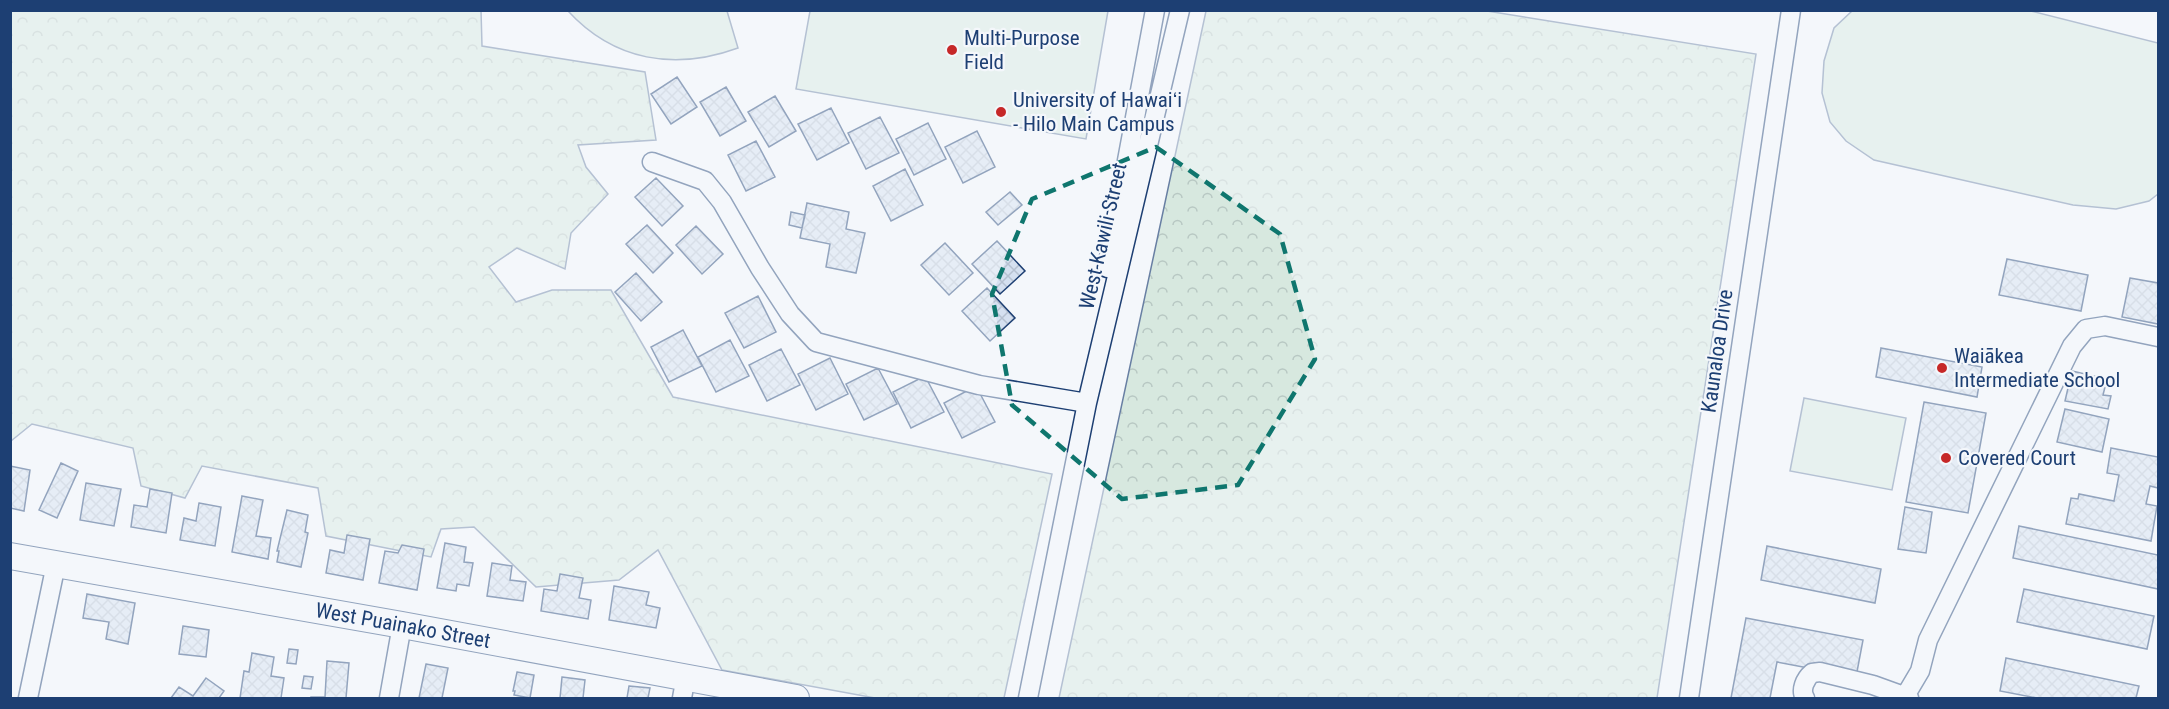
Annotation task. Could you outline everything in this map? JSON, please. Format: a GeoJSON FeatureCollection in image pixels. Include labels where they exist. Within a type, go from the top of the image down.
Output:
{"type":"FeatureCollection","features":[{"type":"Feature","properties":{"kind":"highway","name":"West Puainako Street"},"geometry":{"type":"LineString","coordinates":[[10,556],[402,625],[684,688],[796,699]]}},
{"type":"Feature","properties":{"kind":"street","name":"West Kawili Street"},"geometry":{"type":"LineString","coordinates":[[1087,403],[1113,233],[1155,10]]}},
{"type":"Feature","properties":{"kind":"street","name":"West Kawili Street"},"geometry":{"type":"LineString","coordinates":[[1028,699],[1087,403],[1180,10]]}},
{"type":"Feature","properties":{"kind":"street","name":"Kaunaloa Drive"},"geometry":{"type":"LineString","coordinates":[[1689,699],[1791,10]]}},
{"type":"Feature","properties":{"kind":"street"},"geometry":{"type":"LineString","coordinates":[[652,162],[705,181],[722,202],[790,314],[816,342],[979,385],[1087,403]]}},
{"type":"Feature","properties":{"kind":"street"},"geometry":{"type":"LineString","coordinates":[[1805,699],[1803,685],[1812,672],[1873,685],[1906,698],[1920,671],[1928,640],[2072,346],[2085,329],[2105,326],[2158,337]]}},
{"type":"Feature","properties":{"kind":"street"},"geometry":{"type":"LineString","coordinates":[[28,699],[56,564]]}},
{"type":"Feature","properties":{"kind":"street"},"geometry":{"type":"LineString","coordinates":[[389,699],[402,625]]}},
{"type":"Feature","properties":{"kind":"highlighted area"},"geometry":{"type":"Polygon","coordinates":[[[1156,147],[1280,234],[1315,359],[1238,485],[1122,499],[1012,405],[992,294],[1032,199],[1156,147]]]}},
{"type":"Feature","properties":{"kind":"green space"},"geometry":{"type":"Polygon","coordinates":[[[481,10],[482,46],[645,72],[656,140],[578,145],[586,167],[608,194],[571,233],[565,269],[517,248],[489,267],[516,302],[552,290],[611,290],[673,397],[1052,474],[1004,698],[875,698],[722,670],[658,550],[619,580],[536,587],[474,527],[441,529],[431,557],[326,536],[318,488],[202,466],[185,498],[141,486],[133,448],[32,424],[11,441],[11,11],[481,10]]]}},
{"type":"Feature","properties":{"kind":"green space"},"geometry":{"type":"Polygon","coordinates":[[[568,11],[727,11],[738,48],[691,59],[669,60],[647,57],[625,51],[605,41],[586,28],[568,11]]]}},
{"type":"Feature","properties":{"kind":"green space","name":"Multi-Purpose Field"},"geometry":{"type":"Polygon","coordinates":[[[810,11],[1108,11],[1086,139],[796,89],[810,11]]]}},
{"type":"Feature","properties":{"kind":"green space"},"geometry":{"type":"Polygon","coordinates":[[[1206,11],[1487,11],[1756,54],[1657,698],[1059,698],[1206,11]]]}},
{"type":"Feature","properties":{"kind":"green space"},"geometry":{"type":"Polygon","coordinates":[[[1852,11],[2031,11],[2158,43],[2158,194],[2149,201],[2116,209],[2073,205],[1874,160],[1846,141],[1830,122],[1822,93],[1824,61],[1834,28],[1852,11]]]}},
{"type":"Feature","properties":{"kind":"green space"},"geometry":{"type":"Polygon","coordinates":[[[1804,398],[1906,418],[1892,490],[1790,471],[1804,398]]]}},
{"type":"Feature","properties":{"kind":"building"},"geometry":{"type":"Polygon","coordinates":[[[677,77],[697,107],[671,124],[651,94],[677,77]]]}},
{"type":"Feature","properties":{"kind":"building"},"geometry":{"type":"Polygon","coordinates":[[[726,87],[746,121],[720,136],[700,102],[726,87]]]}},
{"type":"Feature","properties":{"kind":"building"},"geometry":{"type":"Polygon","coordinates":[[[775,96],[796,131],[769,147],[748,112],[775,96]]]}},
{"type":"Feature","properties":{"kind":"building"},"geometry":{"type":"Polygon","coordinates":[[[831,108],[849,143],[817,160],[798,124],[831,108]]]}},
{"type":"Feature","properties":{"kind":"building"},"geometry":{"type":"Polygon","coordinates":[[[880,117],[899,153],[866,169],[848,133],[880,117]]]}},
{"type":"Feature","properties":{"kind":"building"},"geometry":{"type":"Polygon","coordinates":[[[928,123],[946,159],[914,175],[896,139],[928,123]]]}},
{"type":"Feature","properties":{"kind":"building"},"geometry":{"type":"Polygon","coordinates":[[[977,131],[995,167],[963,183],[945,147],[977,131]]]}},
{"type":"Feature","properties":{"kind":"building"},"geometry":{"type":"Polygon","coordinates":[[[756,141],[775,177],[746,191],[728,155],[756,141]]]}},
{"type":"Feature","properties":{"kind":"building"},"geometry":{"type":"Polygon","coordinates":[[[905,169],[923,205],[891,221],[873,186],[905,169]]]}},
{"type":"Feature","properties":{"kind":"building"},"geometry":{"type":"Polygon","coordinates":[[[656,178],[683,206],[662,226],[635,197],[656,178]]]}},
{"type":"Feature","properties":{"kind":"building"},"geometry":{"type":"Polygon","coordinates":[[[1010,192],[1022,205],[998,225],[986,212],[1010,192]]]}},
{"type":"Feature","properties":{"kind":"building"},"geometry":{"type":"Polygon","coordinates":[[[807,203],[849,212],[846,229],[865,233],[856,273],[826,267],[830,244],[800,238],[807,203]]]}},
{"type":"Feature","properties":{"kind":"building"},"geometry":{"type":"Polygon","coordinates":[[[791,212],[805,215],[802,228],[789,225],[791,212]]]}},
{"type":"Feature","properties":{"kind":"building"},"geometry":{"type":"Polygon","coordinates":[[[647,225],[673,253],[653,273],[626,244],[647,225]]]}},
{"type":"Feature","properties":{"kind":"building"},"geometry":{"type":"Polygon","coordinates":[[[696,226],[723,254],[702,274],[676,245],[696,226]]]}},
{"type":"Feature","properties":{"kind":"building"},"geometry":{"type":"Polygon","coordinates":[[[997,241],[1025,271],[1000,294],[972,264],[997,241]]]}},
{"type":"Feature","properties":{"kind":"building"},"geometry":{"type":"Polygon","coordinates":[[[945,243],[973,273],[949,295],[921,265],[945,243]]]}},
{"type":"Feature","properties":{"kind":"building"},"geometry":{"type":"Polygon","coordinates":[[[2007,259],[2088,275],[2081,311],[1999,295],[2007,259]]]}},
{"type":"Feature","properties":{"kind":"building"},"geometry":{"type":"Polygon","coordinates":[[[636,273],[662,302],[641,321],[615,292],[636,273]]]}},
{"type":"Feature","properties":{"kind":"building"},"geometry":{"type":"Polygon","coordinates":[[[2130,278],[2158,283],[2158,324],[2122,317],[2130,278]]]}},
{"type":"Feature","properties":{"kind":"building"},"geometry":{"type":"Polygon","coordinates":[[[987,288],[1015,318],[990,341],[962,311],[987,288]]]}},
{"type":"Feature","properties":{"kind":"building"},"geometry":{"type":"Polygon","coordinates":[[[758,296],[776,332],[744,348],[725,313],[758,296]]]}},
{"type":"Feature","properties":{"kind":"building"},"geometry":{"type":"Polygon","coordinates":[[[683,330],[702,366],[669,382],[651,347],[683,330]]]}},
{"type":"Feature","properties":{"kind":"building"},"geometry":{"type":"Polygon","coordinates":[[[730,340],[749,376],[716,392],[698,357],[730,340]]]}},
{"type":"Feature","properties":{"kind":"building"},"geometry":{"type":"Polygon","coordinates":[[[1881,348],[1982,367],[1977,397],[1876,377],[1881,348]]]}},
{"type":"Feature","properties":{"kind":"building"},"geometry":{"type":"Polygon","coordinates":[[[781,349],[800,385],[767,401],[749,365],[781,349]]]}},
{"type":"Feature","properties":{"kind":"building"},"geometry":{"type":"Polygon","coordinates":[[[830,358],[848,394],[816,410],[798,374],[830,358]]]}},
{"type":"Feature","properties":{"kind":"building"},"geometry":{"type":"Polygon","coordinates":[[[878,368],[897,404],[864,420],[846,384],[878,368]]]}},
{"type":"Feature","properties":{"kind":"building"},"geometry":{"type":"Polygon","coordinates":[[[2072,371],[2107,379],[2103,395],[2111,396],[2108,409],[2065,401],[2072,371]]]}},
{"type":"Feature","properties":{"kind":"building"},"geometry":{"type":"Polygon","coordinates":[[[925,376],[944,412],[911,428],[893,392],[925,376]]]}},
{"type":"Feature","properties":{"kind":"building"},"geometry":{"type":"Polygon","coordinates":[[[976,386],[995,422],[962,438],[944,403],[976,386]]]}},
{"type":"Feature","properties":{"kind":"building","name":"Covered Court"},"geometry":{"type":"Polygon","coordinates":[[[1924,402],[1986,413],[1968,513],[1906,502],[1924,402]]]}},
{"type":"Feature","properties":{"kind":"building"},"geometry":{"type":"Polygon","coordinates":[[[2065,409],[2109,419],[2102,452],[2057,442],[2065,409]]]}},
{"type":"Feature","properties":{"kind":"building"},"geometry":{"type":"Polygon","coordinates":[[[2111,448],[2158,457],[2158,488],[2150,486],[2146,504],[2157,506],[2151,541],[2066,524],[2071,498],[2078,499],[2079,494],[2114,501],[2119,475],[2107,473],[2111,448]]]}},
{"type":"Feature","properties":{"kind":"building"},"geometry":{"type":"Polygon","coordinates":[[[61,463],[78,471],[57,518],[39,510],[61,463]]]}},
{"type":"Feature","properties":{"kind":"building"},"geometry":{"type":"Polygon","coordinates":[[[10,466],[30,470],[24,511],[10,508],[10,466]]]}},
{"type":"Feature","properties":{"kind":"building"},"geometry":{"type":"Polygon","coordinates":[[[86,483],[121,489],[114,526],[80,520],[86,483]]]}},
{"type":"Feature","properties":{"kind":"building"},"geometry":{"type":"Polygon","coordinates":[[[150,489],[172,493],[166,533],[131,527],[134,505],[147,507],[150,489]]]}},
{"type":"Feature","properties":{"kind":"building"},"geometry":{"type":"Polygon","coordinates":[[[242,496],[263,500],[256,536],[271,538],[268,559],[232,552],[242,496]]]}},
{"type":"Feature","properties":{"kind":"building"},"geometry":{"type":"Polygon","coordinates":[[[199,503],[221,507],[215,546],[180,540],[184,518],[196,521],[199,503]]]}},
{"type":"Feature","properties":{"kind":"building"},"geometry":{"type":"Polygon","coordinates":[[[1905,507],[1932,512],[1926,553],[1898,549],[1905,507]]]}},
{"type":"Feature","properties":{"kind":"building"},"geometry":{"type":"Polygon","coordinates":[[[287,510],[308,515],[305,532],[308,533],[301,567],[277,562],[279,551],[277,551],[287,510]]]}},
{"type":"Feature","properties":{"kind":"building"},"geometry":{"type":"Polygon","coordinates":[[[2019,526],[2158,555],[2158,589],[2013,558],[2019,526]]]}},
{"type":"Feature","properties":{"kind":"building"},"geometry":{"type":"Polygon","coordinates":[[[347,535],[370,539],[363,580],[326,573],[330,550],[344,553],[347,535]]]}},
{"type":"Feature","properties":{"kind":"building"},"geometry":{"type":"Polygon","coordinates":[[[445,543],[466,547],[464,562],[473,563],[469,586],[457,584],[456,591],[437,588],[445,543]]]}},
{"type":"Feature","properties":{"kind":"building"},"geometry":{"type":"Polygon","coordinates":[[[402,545],[424,549],[417,590],[379,583],[385,551],[398,553],[402,545]]]}},
{"type":"Feature","properties":{"kind":"building"},"geometry":{"type":"Polygon","coordinates":[[[1767,546],[1881,569],[1875,603],[1761,580],[1767,546]]]}},
{"type":"Feature","properties":{"kind":"building"},"geometry":{"type":"Polygon","coordinates":[[[492,563],[512,566],[510,580],[526,582],[523,601],[487,596],[492,563]]]}},
{"type":"Feature","properties":{"kind":"building"},"geometry":{"type":"Polygon","coordinates":[[[560,574],[583,578],[579,598],[591,600],[588,619],[541,611],[544,589],[557,591],[560,574]]]}},
{"type":"Feature","properties":{"kind":"building"},"geometry":{"type":"Polygon","coordinates":[[[614,586],[649,592],[646,605],[660,608],[656,628],[609,620],[614,586]]]}},
{"type":"Feature","properties":{"kind":"building"},"geometry":{"type":"Polygon","coordinates":[[[2024,589],[2154,616],[2147,649],[2017,622],[2024,589]]]}},
{"type":"Feature","properties":{"kind":"building"},"geometry":{"type":"Polygon","coordinates":[[[87,594],[135,603],[128,644],[106,639],[109,622],[83,618],[87,594]]]}},
{"type":"Feature","properties":{"kind":"building"},"geometry":{"type":"Polygon","coordinates":[[[1746,618],[1863,640],[1856,677],[1777,662],[1770,698],[1731,698],[1746,618]]]}},
{"type":"Feature","properties":{"kind":"building"},"geometry":{"type":"Polygon","coordinates":[[[183,626],[209,630],[206,657],[179,654],[183,626]]]}},
{"type":"Feature","properties":{"kind":"building"},"geometry":{"type":"Polygon","coordinates":[[[289,649],[298,650],[296,664],[287,663],[289,649]]]}},
{"type":"Feature","properties":{"kind":"building"},"geometry":{"type":"Polygon","coordinates":[[[252,653],[274,657],[271,676],[284,678],[281,698],[240,698],[244,671],[249,672],[252,653]]]}},
{"type":"Feature","properties":{"kind":"building"},"geometry":{"type":"Polygon","coordinates":[[[2006,658],[2139,686],[2136,698],[2037,698],[2000,691],[2006,658]]]}},
{"type":"Feature","properties":{"kind":"building"},"geometry":{"type":"Polygon","coordinates":[[[327,661],[349,663],[346,698],[311,698],[325,697],[327,661]]]}},
{"type":"Feature","properties":{"kind":"building"},"geometry":{"type":"Polygon","coordinates":[[[426,664],[448,668],[442,698],[419,698],[426,664]]]}},
{"type":"Feature","properties":{"kind":"building"},"geometry":{"type":"Polygon","coordinates":[[[517,672],[534,675],[530,698],[514,695],[517,672]]]}},
{"type":"Feature","properties":{"kind":"building"},"geometry":{"type":"Polygon","coordinates":[[[304,676],[313,677],[311,689],[302,688],[304,676]]]}},
{"type":"Feature","properties":{"kind":"building"},"geometry":{"type":"Polygon","coordinates":[[[562,677],[585,680],[583,698],[560,698],[562,677]]]}},
{"type":"Feature","properties":{"kind":"building"},"geometry":{"type":"Polygon","coordinates":[[[206,678],[224,691],[219,698],[171,698],[179,687],[193,696],[206,678]]]}},
{"type":"Feature","properties":{"kind":"building"},"geometry":{"type":"Polygon","coordinates":[[[629,686],[650,688],[648,698],[627,698],[629,686]]]}},
{"type":"Feature","properties":{"kind":"place","name":"Multi-Purpose Field"},"geometry":{"type":"Point","coordinates":[952,50]}},
{"type":"Feature","properties":{"kind":"place","name":"University of Hawaiʻi - Hilo Main Campus"},"geometry":{"type":"Point","coordinates":[1001,112]}},
{"type":"Feature","properties":{"kind":"place","name":"Waiākea Intermediate School"},"geometry":{"type":"Point","coordinates":[1942,368]}},
{"type":"Feature","properties":{"kind":"place","name":"Covered Court"},"geometry":{"type":"Point","coordinates":[1946,458]}}]}
